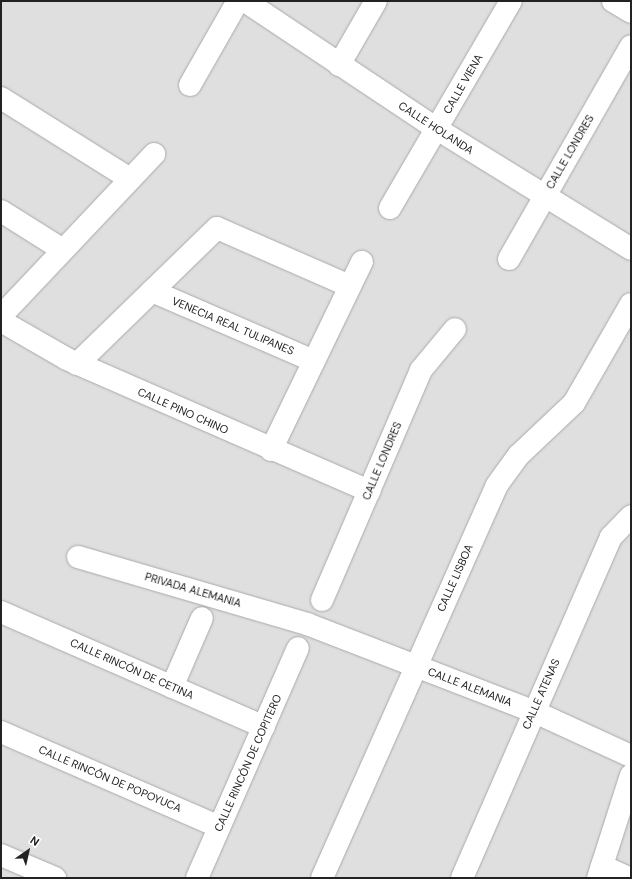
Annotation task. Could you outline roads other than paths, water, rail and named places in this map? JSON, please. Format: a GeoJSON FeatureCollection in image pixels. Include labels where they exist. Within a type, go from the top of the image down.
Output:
{"type":"FeatureCollection","features":[{"type":"Feature","properties":{"kind":"street"},"geometry":{"type":"LineString","coordinates":[[190,86],[238,1]]}},
{"type":"Feature","properties":{"kind":"street","name":"CALLE HOLANDA"},"geometry":{"type":"LineString","coordinates":[[244,1],[437,129],[631,249]]}},
{"type":"Feature","properties":{"kind":"street"},"geometry":{"type":"LineString","coordinates":[[339,65],[376,1]]}},
{"type":"Feature","properties":{"kind":"street","name":"CALLE VIENA"},"geometry":{"type":"LineString","coordinates":[[390,208],[511,1]]}},
{"type":"Feature","properties":{"kind":"street"},"geometry":{"type":"LineString","coordinates":[[613,1],[631,12]]}},
{"type":"Feature","properties":{"kind":"street","name":"CALLE LONDRES"},"geometry":{"type":"LineString","coordinates":[[509,259],[631,46]]}},
{"type":"Feature","properties":{"kind":"street"},"geometry":{"type":"LineString","coordinates":[[1,98],[130,179]]}},
{"type":"Feature","properties":{"kind":"street"},"geometry":{"type":"LineString","coordinates":[[1,316],[154,154]]}},
{"type":"Feature","properties":{"kind":"street"},"geometry":{"type":"LineString","coordinates":[[1,211],[63,250]]}},
{"type":"Feature","properties":{"kind":"street"},"geometry":{"type":"LineString","coordinates":[[77,364],[217,228],[350,286]]}},
{"type":"Feature","properties":{"kind":"street"},"geometry":{"type":"LineString","coordinates":[[271,450],[362,262]]}},
{"type":"Feature","properties":{"kind":"street","name":"VENECIA REAL TULIPANES"},"geometry":{"type":"LineString","coordinates":[[152,291],[314,361]]}},
{"type":"Feature","properties":{"kind":"street","name":"CALLE LISBOA"},"geometry":{"type":"LineString","coordinates":[[322,878],[497,485],[520,455],[574,403],[631,304]]}},
{"type":"Feature","properties":{"kind":"street","name":"CALLE PINO CHINO"},"geometry":{"type":"LineString","coordinates":[[1,320],[77,364],[271,450],[369,491]]}},
{"type":"Feature","properties":{"kind":"street","name":"CALLE LONDRES"},"geometry":{"type":"LineString","coordinates":[[322,600],[421,370],[455,329]]}},
{"type":"Feature","properties":{"kind":"street","name":"CALLE ATENAS"},"geometry":{"type":"LineString","coordinates":[[462,878],[533,712],[611,537],[631,516]]}},
{"type":"Feature","properties":{"kind":"street","name":"PRIVADA ALEMANIA"},"geometry":{"type":"LineString","coordinates":[[78,557],[307,624]]}},
{"type":"Feature","properties":{"kind":"street","name":"CALLE RINCÓN DE CETINA"},"geometry":{"type":"LineString","coordinates":[[1,612],[264,727]]}},
{"type":"Feature","properties":{"kind":"street"},"geometry":{"type":"LineString","coordinates":[[172,687],[202,618]]}},
{"type":"Feature","properties":{"kind":"street","name":"CALLE ALEMANIA"},"geometry":{"type":"LineString","coordinates":[[307,624],[533,712],[631,756]]}},
{"type":"Feature","properties":{"kind":"street","name":"CALLE RINCÓN DE COPITERO"},"geometry":{"type":"LineString","coordinates":[[197,878],[298,648]]}},
{"type":"Feature","properties":{"kind":"street","name":"CALLE RINCÓN DE POPOYUCA"},"geometry":{"type":"LineString","coordinates":[[1,732],[219,827]]}},
{"type":"Feature","properties":{"kind":"street"},"geometry":{"type":"LineString","coordinates":[[629,878],[600,872],[631,775]]}},
{"type":"Feature","properties":{"kind":"street"},"geometry":{"type":"LineString","coordinates":[[1,855],[55,878]]}}]}
